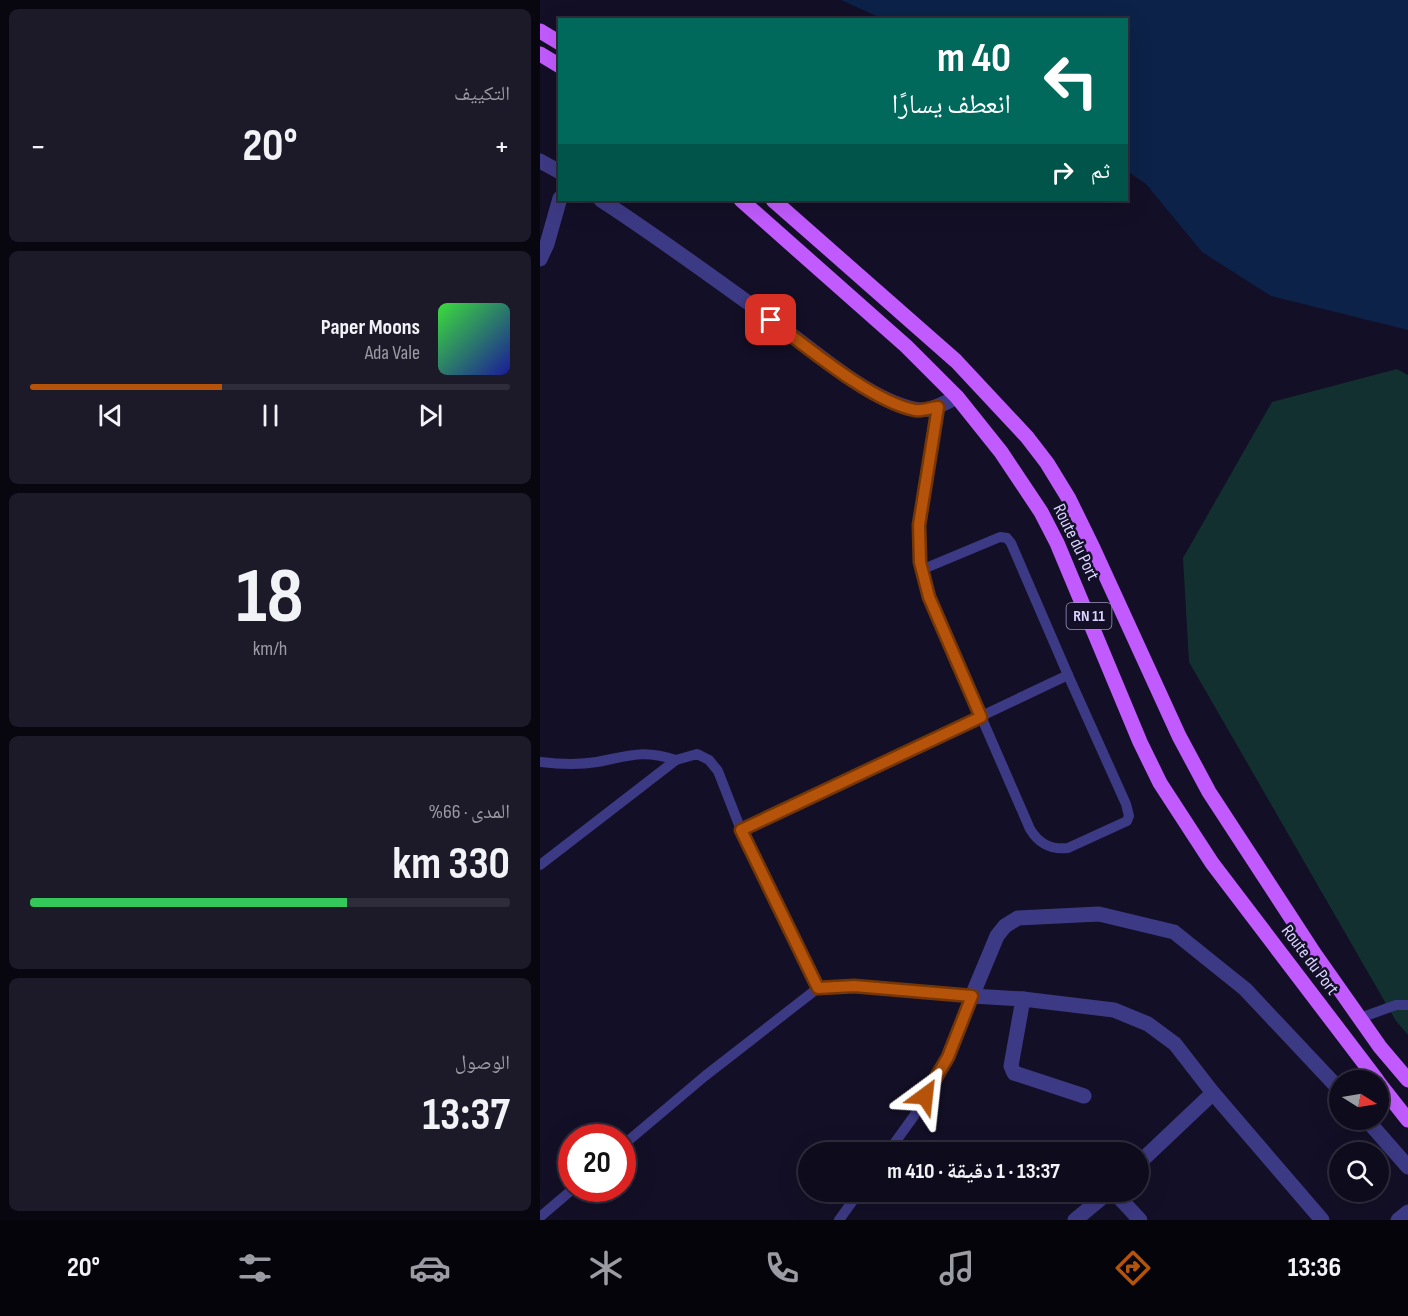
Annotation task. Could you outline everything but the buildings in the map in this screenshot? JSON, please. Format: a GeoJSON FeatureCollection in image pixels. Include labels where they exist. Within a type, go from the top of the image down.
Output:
{"type":"FeatureCollection","features":[{"type":"Feature","properties":{"kind":"main road"},"geometry":{"type":"LineString","coordinates":[[540,31],[558,42]]}},
{"type":"Feature","properties":{"kind":"main road"},"geometry":{"type":"LineString","coordinates":[[540,54],[558,65]]}},
{"type":"Feature","properties":{"kind":"main road","name":"Route du Port"},"geometry":{"type":"LineString","coordinates":[[742,201],[906,346],[957,397],[1001,452],[1041,512],[1061,552],[1140,742],[1160,783],[1212,863],[1370,1070]]}},
{"type":"Feature","properties":{"kind":"main road","name":"Route du Port"},"geometry":{"type":"LineString","coordinates":[[773,201],[956,361],[1027,437],[1047,463],[1094,548],[1179,736],[1209,792],[1360,1018],[1408,1080]]}},
{"type":"Feature","properties":{"kind":"main road","name":"Route du Port"},"geometry":{"type":"LineString","coordinates":[[1389,1095],[1408,1120]]}},
{"type":"Feature","properties":{"kind":"street"},"geometry":{"type":"LineString","coordinates":[[540,160],[558,171]]}},
{"type":"Feature","properties":{"kind":"street"},"geometry":{"type":"LineString","coordinates":[[540,259],[547,244],[559,201]]}},
{"type":"Feature","properties":{"kind":"street"},"geometry":{"type":"LineString","coordinates":[[603,201],[680,252],[838,369],[875,393],[917,410],[938,407],[957,397]]}},
{"type":"Feature","properties":{"kind":"street"},"geometry":{"type":"LineString","coordinates":[[1322,1220],[1213,1093],[1175,1044],[1148,1024],[1114,1010],[1023,999],[972,996],[997,936],[1005,926],[1018,918],[1099,914],[1174,932],[1245,989],[1329,1078]]}},
{"type":"Feature","properties":{"kind":"street"},"geometry":{"type":"LineString","coordinates":[[1023,999],[1011,1066],[1014,1073],[1084,1096]]}},
{"type":"Feature","properties":{"kind":"street"},"geometry":{"type":"LineString","coordinates":[[1149,1154],[1213,1093]]}},
{"type":"Feature","properties":{"kind":"street"},"geometry":{"type":"LineString","coordinates":[[1376,1130],[1408,1167]]}},
{"type":"Feature","properties":{"kind":"street"},"geometry":{"type":"LineString","coordinates":[[1075,1220],[1097,1202]]}},
{"type":"Feature","properties":{"kind":"street"},"geometry":{"type":"LineString","coordinates":[[1122,1202],[1140,1220]]}},
{"type":"Feature","properties":{"kind":"street"},"geometry":{"type":"LineString","coordinates":[[1398,1220],[1408,1212]]}},
{"type":"Feature","properties":{"kind":"lane"},"geometry":{"type":"LineString","coordinates":[[921,570],[1000,537],[1007,538],[1129,811],[1127,821],[1068,848],[1059,849],[1041,843],[1030,829],[929,597],[921,570],[919,525],[938,407]]}},
{"type":"Feature","properties":{"kind":"lane"},"geometry":{"type":"LineString","coordinates":[[741,830],[1068,675]]}},
{"type":"Feature","properties":{"kind":"lane"},"geometry":{"type":"LineString","coordinates":[[540,762],[556,764],[595,762],[633,754],[658,754],[676,760]]}},
{"type":"Feature","properties":{"kind":"lane"},"geometry":{"type":"LineString","coordinates":[[540,865],[676,760],[697,754],[709,760],[718,771],[741,830],[818,988]]}},
{"type":"Feature","properties":{"kind":"lane"},"geometry":{"type":"LineString","coordinates":[[636,1134],[705,1076],[818,988],[854,986],[972,996],[948,1057],[914,1116],[895,1142]]}},
{"type":"Feature","properties":{"kind":"lane"},"geometry":{"type":"LineString","coordinates":[[1360,1018],[1396,1005],[1408,1005]]}},
{"type":"Feature","properties":{"kind":"lane"},"geometry":{"type":"LineString","coordinates":[[540,1217],[558,1202]]}},
{"type":"Feature","properties":{"kind":"lane"},"geometry":{"type":"LineString","coordinates":[[839,1220],[852,1202]]}},
{"type":"Feature","properties":{"kind":"green space"},"geometry":{"type":"Polygon","coordinates":[[[1397,369],[1408,375],[1408,1035],[1396,1021],[1189,662],[1183,558],[1272,402],[1397,369]]]}},
{"type":"Feature","properties":{"kind":"water"},"geometry":{"type":"Polygon","coordinates":[[[841,0],[1408,0],[1408,330],[1271,296],[1202,252],[1146,184],[1128,172],[1128,18],[881,18],[841,0]]]}},
{"type":"Feature","properties":{"kind":"route"},"geometry":{"type":"LineString","coordinates":[[771,320],[875,393],[917,410],[938,407],[919,525],[920,562],[929,597],[981,717],[741,830],[818,988],[854,986],[972,996],[948,1057],[925,1096]]}}]}
